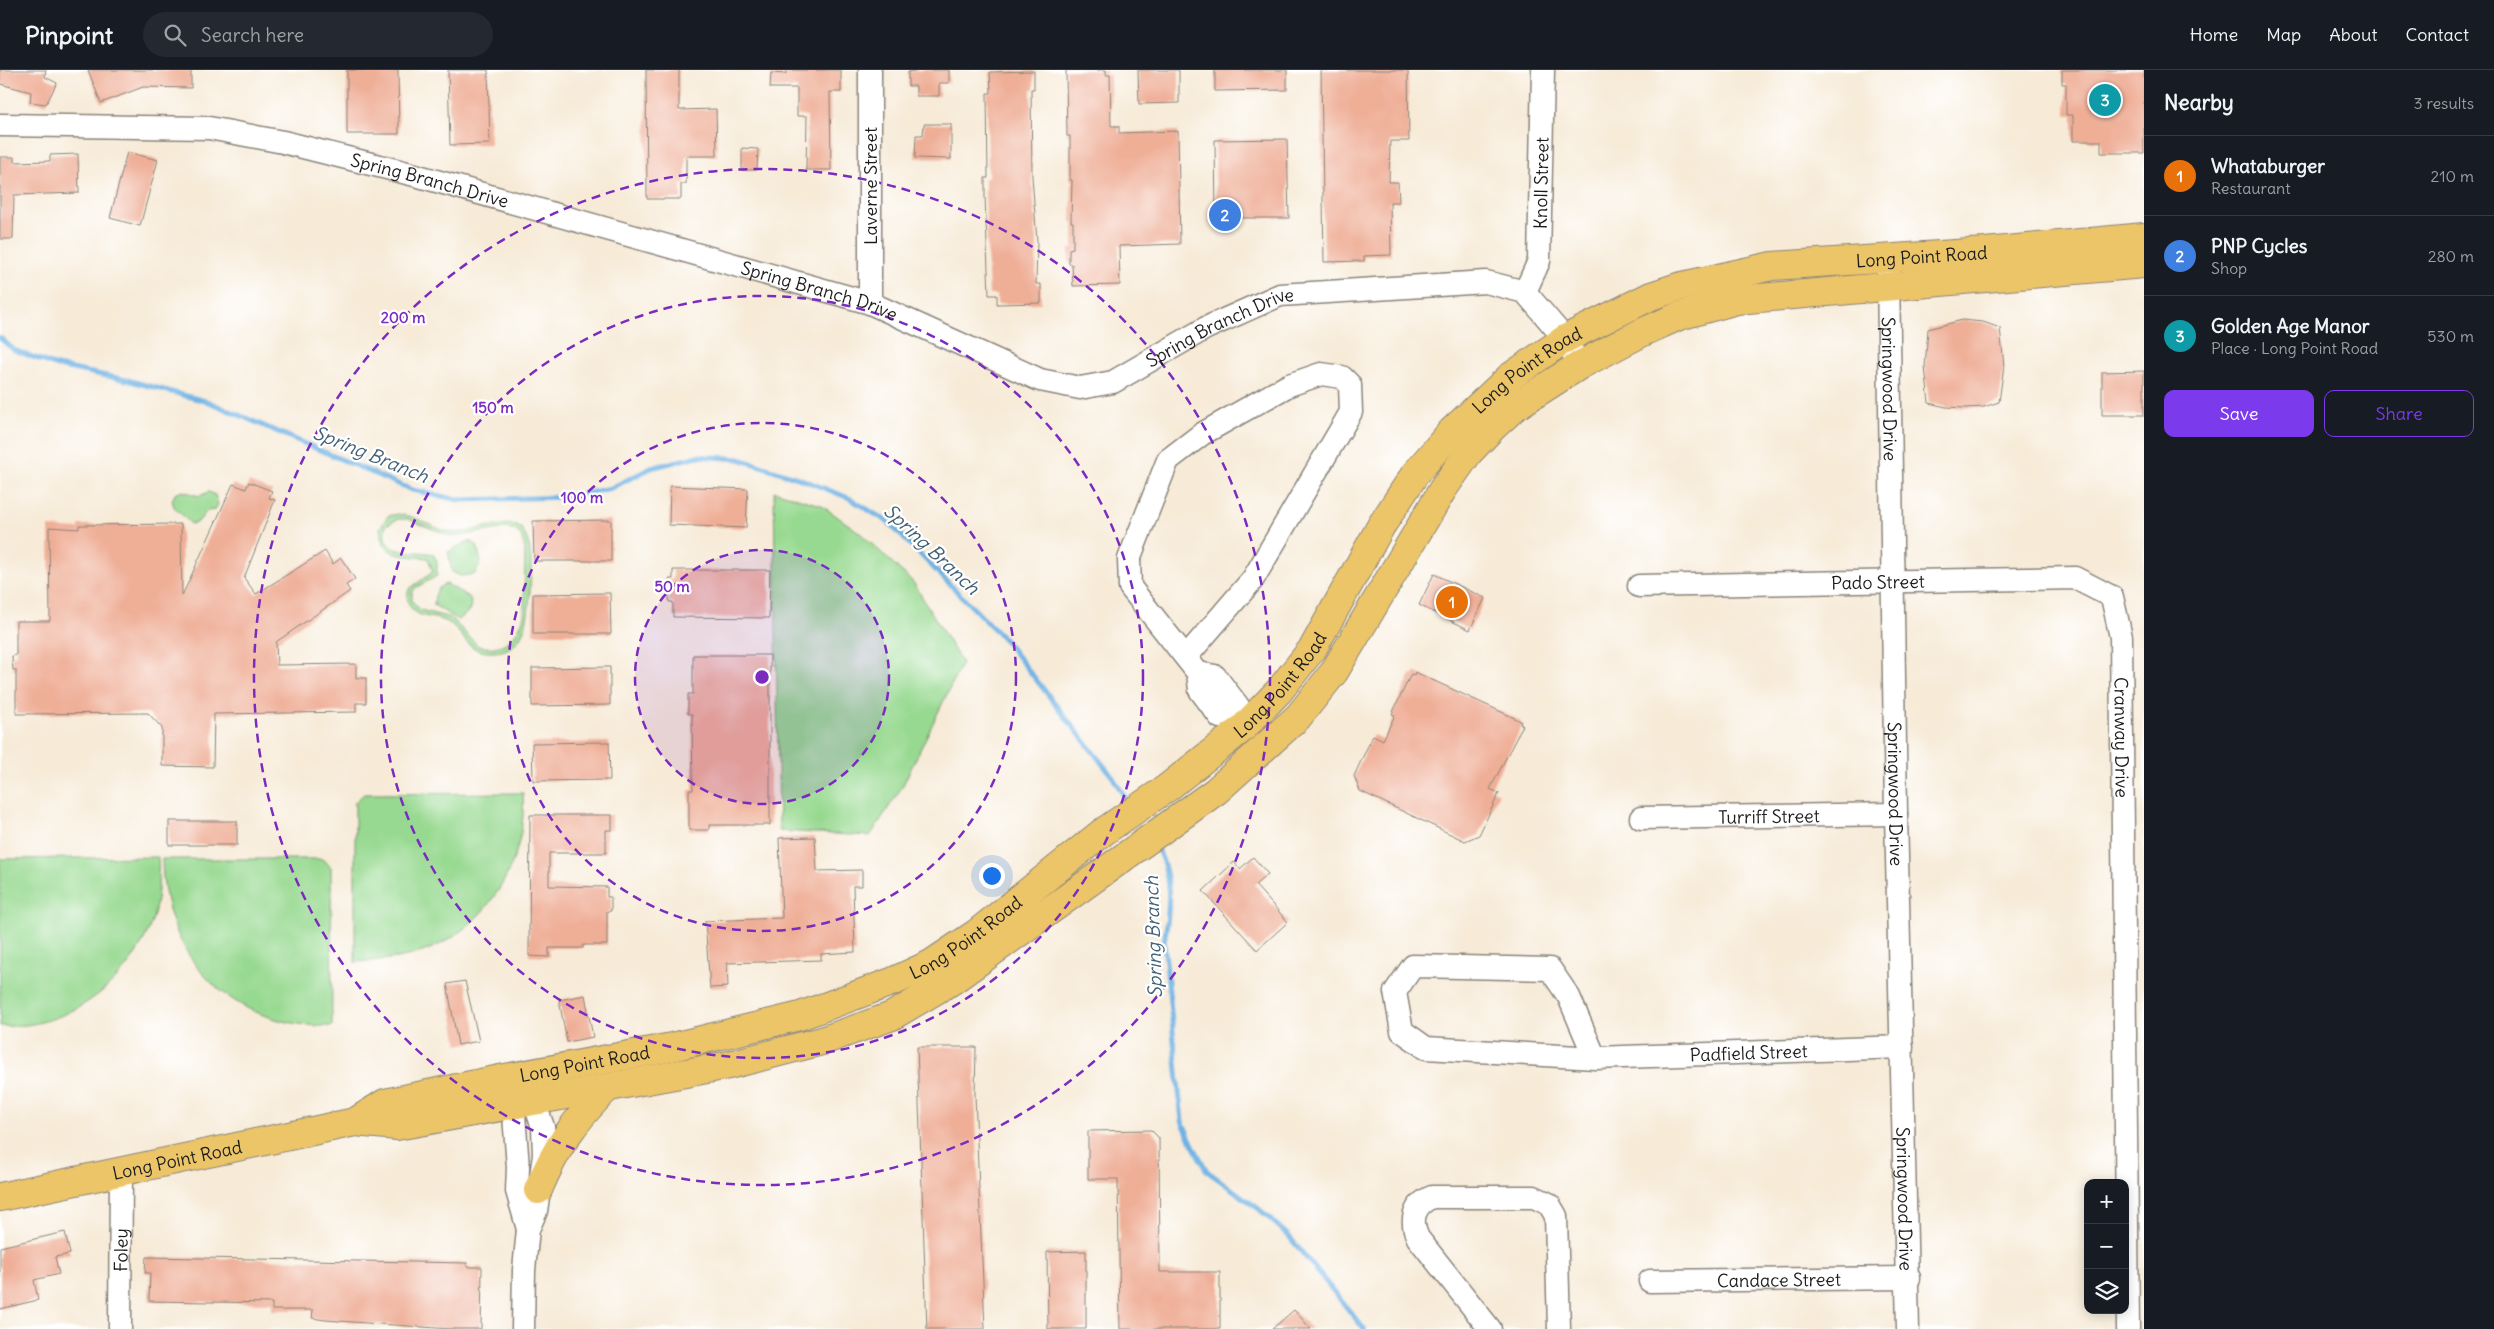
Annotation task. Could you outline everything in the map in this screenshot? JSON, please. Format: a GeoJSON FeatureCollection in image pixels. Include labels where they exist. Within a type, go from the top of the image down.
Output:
{"type":"FeatureCollection","features":[{"type":"Feature","properties":{"kind":"main road","name":"Long Point Road"},"geometry":{"type":"LineString","coordinates":[[356,1122],[385,1103],[672,1048],[800,1016],[894,981],[931,964],[977,933],[1103,832],[1167,788],[1239,723],[1279,691],[1314,648],[1381,526],[1415,474],[1452,431],[1479,404],[1510,377],[1566,339],[1651,296],[1678,287],[1772,266],[1985,252],[2144,237]]}},
{"type":"Feature","properties":{"kind":"main road","name":"Long Point Road"},"geometry":{"type":"LineString","coordinates":[[0,1197],[356,1122],[397,1126],[728,1065],[822,1041],[892,1016],[953,980],[1123,860],[1216,791],[1298,718],[1334,672],[1443,489],[1469,452],[1516,406],[1580,366],[1614,346],[1679,316],[1737,300],[2144,264]]}},
{"type":"Feature","properties":{"kind":"main road"},"geometry":{"type":"LineString","coordinates":[[1239,723],[1266,746]]}},
{"type":"Feature","properties":{"kind":"main road"},"geometry":{"type":"LineString","coordinates":[[538,1190],[551,1159],[578,1117],[607,1088]]}},
{"type":"Feature","properties":{"kind":"street","name":"Laverne Street"},"geometry":{"type":"LineString","coordinates":[[870,70],[870,303]]}},
{"type":"Feature","properties":{"kind":"street","name":"Knoll Street"},"geometry":{"type":"LineString","coordinates":[[1525,292],[1539,261],[1543,70]]}},
{"type":"Feature","properties":{"kind":"street","name":"Spring Branch Drive"},"geometry":{"type":"LineString","coordinates":[[0,125],[209,128],[283,142],[415,175],[870,303],[1057,386],[1080,388],[1113,382],[1206,328],[1280,295],[1486,282],[1525,292]]}},
{"type":"Feature","properties":{"kind":"street","name":"Springwood Drive"},"geometry":{"type":"LineString","coordinates":[[1887,258],[1894,582],[1896,814],[1908,1329]]}},
{"type":"Feature","properties":{"kind":"street"},"geometry":{"type":"LineString","coordinates":[[1525,292],[1566,339],[1580,366]]}},
{"type":"Feature","properties":{"kind":"street"},"geometry":{"type":"LineString","coordinates":[[1192,665],[1253,579],[1351,412],[1350,386],[1342,377],[1321,374],[1289,385],[1202,434],[1168,460],[1129,559],[1130,587],[1192,665],[1200,690],[1220,717],[1239,723]]}},
{"type":"Feature","properties":{"kind":"street","name":"Pado Street"},"geometry":{"type":"LineString","coordinates":[[1639,586],[2075,578],[2112,597]]}},
{"type":"Feature","properties":{"kind":"street","name":"Cranway Drive"},"geometry":{"type":"LineString","coordinates":[[2112,597],[2121,637],[2128,1329]]}},
{"type":"Feature","properties":{"kind":"street","name":"Turriff Street"},"geometry":{"type":"LineString","coordinates":[[1641,818],[1896,814]]}},
{"type":"Feature","properties":{"kind":"street","name":"Padfield Street"},"geometry":{"type":"LineString","coordinates":[[1595,1058],[1569,997],[1550,969],[1414,966],[1395,992],[1402,1031],[1426,1048],[1484,1053],[1595,1058],[1902,1047]]}},
{"type":"Feature","properties":{"kind":"street"},"geometry":{"type":"LineString","coordinates":[[522,1076],[523,1104],[517,1191],[528,1229]]}},
{"type":"Feature","properties":{"kind":"street"},"geometry":{"type":"LineString","coordinates":[[523,1104],[543,1127],[544,1155],[536,1210],[528,1229],[524,1270],[524,1329]]}},
{"type":"Feature","properties":{"kind":"street","name":"Foley"},"geometry":{"type":"LineString","coordinates":[[120,1329],[121,1171]]}},
{"type":"Feature","properties":{"kind":"street"},"geometry":{"type":"LineString","coordinates":[[1490,1329],[1418,1238],[1413,1228],[1413,1218],[1423,1201],[1432,1197],[1534,1197],[1549,1204],[1556,1216],[1559,1329]]}},
{"type":"Feature","properties":{"kind":"street","name":"Candace Street"},"geometry":{"type":"LineString","coordinates":[[1650,1281],[1908,1278]]}},
{"type":"Feature","properties":{"kind":"green space"},"geometry":{"type":"Polygon","coordinates":[[[183,491],[199,496],[209,492],[215,495],[218,504],[215,510],[207,511],[198,522],[191,524],[174,507],[172,500],[175,494],[183,491]]]}},
{"type":"Feature","properties":{"kind":"green space"},"geometry":{"type":"Polygon","coordinates":[[[774,491],[821,505],[859,532],[913,582],[962,663],[902,787],[870,836],[779,831],[774,491]]]}},
{"type":"Feature","properties":{"kind":"green space"},"geometry":{"type":"Polygon","coordinates":[[[405,515],[452,532],[470,531],[503,524],[520,527],[528,541],[531,565],[529,610],[520,638],[505,650],[494,652],[480,651],[468,643],[449,623],[421,615],[413,610],[408,600],[409,589],[433,572],[428,558],[403,556],[390,551],[385,546],[380,528],[388,516],[405,515]],[[398,519],[386,525],[385,536],[387,543],[399,550],[433,554],[437,561],[437,576],[415,588],[412,592],[412,601],[420,610],[451,618],[478,646],[495,647],[508,641],[518,630],[524,615],[525,549],[521,535],[516,531],[505,528],[453,537],[407,519],[398,519]]]}},
{"type":"Feature","properties":{"kind":"green space"},"geometry":{"type":"Polygon","coordinates":[[[469,541],[477,545],[481,562],[475,574],[461,576],[452,572],[448,552],[469,541]]]}},
{"type":"Feature","properties":{"kind":"green space"},"geometry":{"type":"Polygon","coordinates":[[[447,584],[470,598],[471,605],[468,611],[458,620],[434,605],[437,592],[441,586],[447,584]]]}},
{"type":"Feature","properties":{"kind":"green space"},"geometry":{"type":"Polygon","coordinates":[[[523,793],[523,819],[518,845],[510,869],[497,892],[481,912],[463,930],[441,944],[416,954],[386,960],[355,962],[355,802],[364,794],[523,793]]]}},
{"type":"Feature","properties":{"kind":"green space"},"geometry":{"type":"Polygon","coordinates":[[[158,857],[158,889],[152,921],[142,943],[112,983],[72,1011],[49,1020],[25,1025],[0,1026],[0,859],[158,857]]]}},
{"type":"Feature","properties":{"kind":"green space"},"geometry":{"type":"Polygon","coordinates":[[[162,859],[322,859],[331,867],[332,1026],[295,1024],[263,1015],[234,1000],[210,981],[190,956],[175,928],[166,895],[162,859]]]}},
{"type":"Feature","properties":{"kind":"building"},"geometry":{"type":"Polygon","coordinates":[[[0,70],[46,70],[45,77],[57,83],[46,104],[30,102],[31,92],[0,84],[0,70]]]}},
{"type":"Feature","properties":{"kind":"building"},"geometry":{"type":"Polygon","coordinates":[[[88,70],[191,70],[191,88],[143,87],[101,103],[88,70]]]}},
{"type":"Feature","properties":{"kind":"building"},"geometry":{"type":"Polygon","coordinates":[[[347,70],[398,70],[399,134],[347,134],[347,70]]]}},
{"type":"Feature","properties":{"kind":"building"},"geometry":{"type":"Polygon","coordinates":[[[448,70],[488,70],[490,144],[450,145],[448,70]]]}},
{"type":"Feature","properties":{"kind":"building"},"geometry":{"type":"Polygon","coordinates":[[[646,70],[679,70],[679,110],[716,109],[717,156],[686,156],[686,184],[681,184],[681,199],[647,199],[646,70]]]}},
{"type":"Feature","properties":{"kind":"building"},"geometry":{"type":"Polygon","coordinates":[[[786,70],[841,70],[841,92],[830,92],[831,170],[806,170],[807,116],[797,116],[797,88],[770,88],[771,73],[786,74],[786,70]]]}},
{"type":"Feature","properties":{"kind":"building"},"geometry":{"type":"Polygon","coordinates":[[[949,70],[949,83],[939,83],[939,96],[916,96],[916,86],[908,86],[908,72],[949,70]]]}},
{"type":"Feature","properties":{"kind":"building"},"geometry":{"type":"Polygon","coordinates":[[[1066,70],[1106,70],[1106,75],[1110,75],[1111,126],[1119,126],[1119,133],[1178,131],[1180,244],[1119,246],[1120,285],[1073,286],[1072,264],[1069,264],[1069,249],[1073,248],[1073,222],[1071,222],[1070,136],[1067,136],[1066,70]]]}},
{"type":"Feature","properties":{"kind":"building"},"geometry":{"type":"Polygon","coordinates":[[[1138,70],[1179,70],[1179,103],[1139,104],[1138,70]]]}},
{"type":"Feature","properties":{"kind":"building"},"geometry":{"type":"Polygon","coordinates":[[[1215,70],[1287,70],[1287,90],[1215,91],[1215,70]]]}},
{"type":"Feature","properties":{"kind":"building"},"geometry":{"type":"Polygon","coordinates":[[[1321,70],[1408,70],[1409,141],[1390,141],[1389,182],[1398,182],[1399,202],[1390,202],[1391,255],[1364,256],[1364,261],[1324,262],[1321,70]]]}},
{"type":"Feature","properties":{"kind":"building"},"geometry":{"type":"Polygon","coordinates":[[[2062,70],[2144,70],[2144,153],[2101,153],[2101,141],[2073,141],[2073,115],[2066,115],[2066,84],[2062,84],[2062,70]]]}},
{"type":"Feature","properties":{"kind":"building"},"geometry":{"type":"Polygon","coordinates":[[[1034,71],[1034,89],[1031,89],[1032,177],[1037,241],[1036,284],[1041,284],[1041,303],[997,304],[997,295],[989,295],[985,196],[985,178],[988,178],[987,93],[991,93],[990,72],[1034,71]]]}},
{"type":"Feature","properties":{"kind":"building"},"geometry":{"type":"Polygon","coordinates":[[[924,124],[951,124],[951,159],[915,158],[916,135],[923,135],[924,124]]]}},
{"type":"Feature","properties":{"kind":"building"},"geometry":{"type":"Polygon","coordinates":[[[1287,139],[1289,218],[1216,218],[1215,140],[1287,139]]]}},
{"type":"Feature","properties":{"kind":"building"},"geometry":{"type":"Polygon","coordinates":[[[742,148],[758,149],[757,170],[742,170],[742,148]]]}},
{"type":"Feature","properties":{"kind":"building"},"geometry":{"type":"Polygon","coordinates":[[[127,152],[158,160],[140,226],[110,218],[127,152]]]}},
{"type":"Feature","properties":{"kind":"building"},"geometry":{"type":"Polygon","coordinates":[[[78,154],[79,193],[14,195],[13,239],[0,239],[0,157],[14,157],[14,162],[50,161],[50,155],[78,154]]]}},
{"type":"Feature","properties":{"kind":"building"},"geometry":{"type":"Polygon","coordinates":[[[1962,320],[1983,322],[2000,328],[2004,366],[1999,402],[1984,407],[1966,408],[1946,407],[1929,403],[1925,367],[1928,329],[1962,320]]]}},
{"type":"Feature","properties":{"kind":"building"},"geometry":{"type":"Polygon","coordinates":[[[2144,371],[2144,415],[2102,415],[2102,372],[2144,371]]]}},
{"type":"Feature","properties":{"kind":"building"},"geometry":{"type":"Polygon","coordinates":[[[249,482],[272,491],[269,498],[275,500],[244,578],[256,594],[325,551],[333,564],[341,558],[355,579],[346,585],[350,591],[276,642],[277,665],[356,664],[356,678],[366,678],[366,703],[356,703],[356,712],[214,714],[213,767],[162,766],[162,728],[148,713],[16,714],[16,670],[13,670],[12,656],[16,655],[16,621],[50,621],[49,527],[79,529],[79,525],[181,524],[182,596],[233,484],[246,489],[249,482]]]}},
{"type":"Feature","properties":{"kind":"building"},"geometry":{"type":"Polygon","coordinates":[[[670,486],[748,489],[746,528],[669,525],[670,486]]]}},
{"type":"Feature","properties":{"kind":"building"},"geometry":{"type":"Polygon","coordinates":[[[611,520],[611,561],[534,561],[533,521],[611,520]]]}},
{"type":"Feature","properties":{"kind":"building"},"geometry":{"type":"Polygon","coordinates":[[[673,570],[770,570],[769,618],[673,617],[673,602],[669,602],[669,579],[673,579],[673,570]]]}},
{"type":"Feature","properties":{"kind":"building"},"geometry":{"type":"Polygon","coordinates":[[[1434,574],[1485,598],[1470,630],[1419,605],[1434,574]]]}},
{"type":"Feature","properties":{"kind":"building"},"geometry":{"type":"Polygon","coordinates":[[[610,593],[611,634],[533,634],[533,594],[610,593]]]}},
{"type":"Feature","properties":{"kind":"building"},"geometry":{"type":"Polygon","coordinates":[[[693,655],[770,655],[770,825],[709,825],[709,830],[689,830],[689,790],[693,790],[692,714],[688,714],[688,694],[693,694],[693,655]]]}},
{"type":"Feature","properties":{"kind":"building"},"geometry":{"type":"Polygon","coordinates":[[[610,667],[610,705],[532,706],[532,668],[610,667]]]}},
{"type":"Feature","properties":{"kind":"building"},"geometry":{"type":"Polygon","coordinates":[[[1415,672],[1521,721],[1520,724],[1523,725],[1490,789],[1499,793],[1479,835],[1465,841],[1360,791],[1354,776],[1373,735],[1383,740],[1395,715],[1392,714],[1411,674],[1414,675],[1415,672]]]}},
{"type":"Feature","properties":{"kind":"building"},"geometry":{"type":"Polygon","coordinates":[[[609,742],[610,780],[533,781],[532,743],[609,742]]]}},
{"type":"Feature","properties":{"kind":"building"},"geometry":{"type":"Polygon","coordinates":[[[530,815],[612,815],[612,830],[606,830],[606,853],[549,853],[549,886],[607,887],[607,897],[611,897],[611,911],[607,911],[607,945],[583,945],[583,948],[549,948],[549,957],[529,956],[530,815]]]}},
{"type":"Feature","properties":{"kind":"building"},"geometry":{"type":"Polygon","coordinates":[[[169,821],[237,821],[237,845],[169,845],[169,821]]]}},
{"type":"Feature","properties":{"kind":"building"},"geometry":{"type":"Polygon","coordinates":[[[815,837],[817,871],[862,870],[862,886],[853,886],[855,952],[821,954],[821,960],[727,963],[728,987],[710,988],[705,921],[782,918],[779,838],[815,837]]]}},
{"type":"Feature","properties":{"kind":"building"},"geometry":{"type":"Polygon","coordinates":[[[1253,857],[1268,874],[1255,885],[1288,922],[1257,950],[1203,891],[1234,862],[1240,869],[1253,857]]]}},
{"type":"Feature","properties":{"kind":"building"},"geometry":{"type":"Polygon","coordinates":[[[465,981],[479,1041],[458,1045],[447,984],[465,981]]]}},
{"type":"Feature","properties":{"kind":"building"},"geometry":{"type":"Polygon","coordinates":[[[585,995],[593,1037],[567,1042],[559,1000],[585,995]]]}},
{"type":"Feature","properties":{"kind":"building"},"geometry":{"type":"Polygon","coordinates":[[[917,1047],[976,1047],[975,1095],[985,1329],[927,1329],[917,1047]]]}},
{"type":"Feature","properties":{"kind":"building"},"geometry":{"type":"Polygon","coordinates":[[[1151,1130],[1159,1138],[1160,1272],[1220,1272],[1220,1329],[1120,1329],[1118,1179],[1088,1179],[1088,1131],[1151,1130]]]}},
{"type":"Feature","properties":{"kind":"building"},"geometry":{"type":"Polygon","coordinates":[[[65,1232],[70,1254],[55,1257],[59,1274],[34,1280],[38,1300],[0,1309],[0,1247],[65,1232]]]}},
{"type":"Feature","properties":{"kind":"building"},"geometry":{"type":"Polygon","coordinates":[[[1086,1251],[1086,1329],[1048,1329],[1047,1252],[1086,1251]]]}},
{"type":"Feature","properties":{"kind":"building"},"geometry":{"type":"Polygon","coordinates":[[[146,1257],[467,1263],[467,1267],[482,1267],[481,1329],[450,1329],[325,1320],[312,1318],[313,1310],[272,1310],[272,1303],[149,1301],[150,1273],[145,1273],[146,1257]]]}},
{"type":"Feature","properties":{"kind":"building"},"geometry":{"type":"Polygon","coordinates":[[[1294,1310],[1311,1329],[1272,1329],[1294,1310]]]}},
{"type":"Feature","properties":{"kind":"waterway","name":"Spring Branch"},"geometry":{"type":"LineString","coordinates":[[0,338],[14,350],[57,366],[127,380],[209,402],[412,490],[459,500],[569,497],[611,488],[651,468],[698,456],[739,459],[801,479],[849,498],[888,522],[1004,639],[1112,776],[1129,804]]}},
{"type":"Feature","properties":{"kind":"waterway","name":"Spring Branch"},"geometry":{"type":"LineString","coordinates":[[1155,845],[1165,867],[1167,880],[1169,905],[1164,942],[1182,1121],[1207,1171],[1259,1209],[1288,1235],[1364,1329]]}},
{"type":"Feature","properties":{"kind":"place","name":"Golden Age Manor"},"geometry":{"type":"Point","coordinates":[2105,100]}},
{"type":"Feature","properties":{"kind":"place","name":"PNP Cycles"},"geometry":{"type":"Point","coordinates":[1225,215]}},
{"type":"Feature","properties":{"kind":"place","name":"Whataburger"},"geometry":{"type":"Point","coordinates":[1452,602]}}]}
